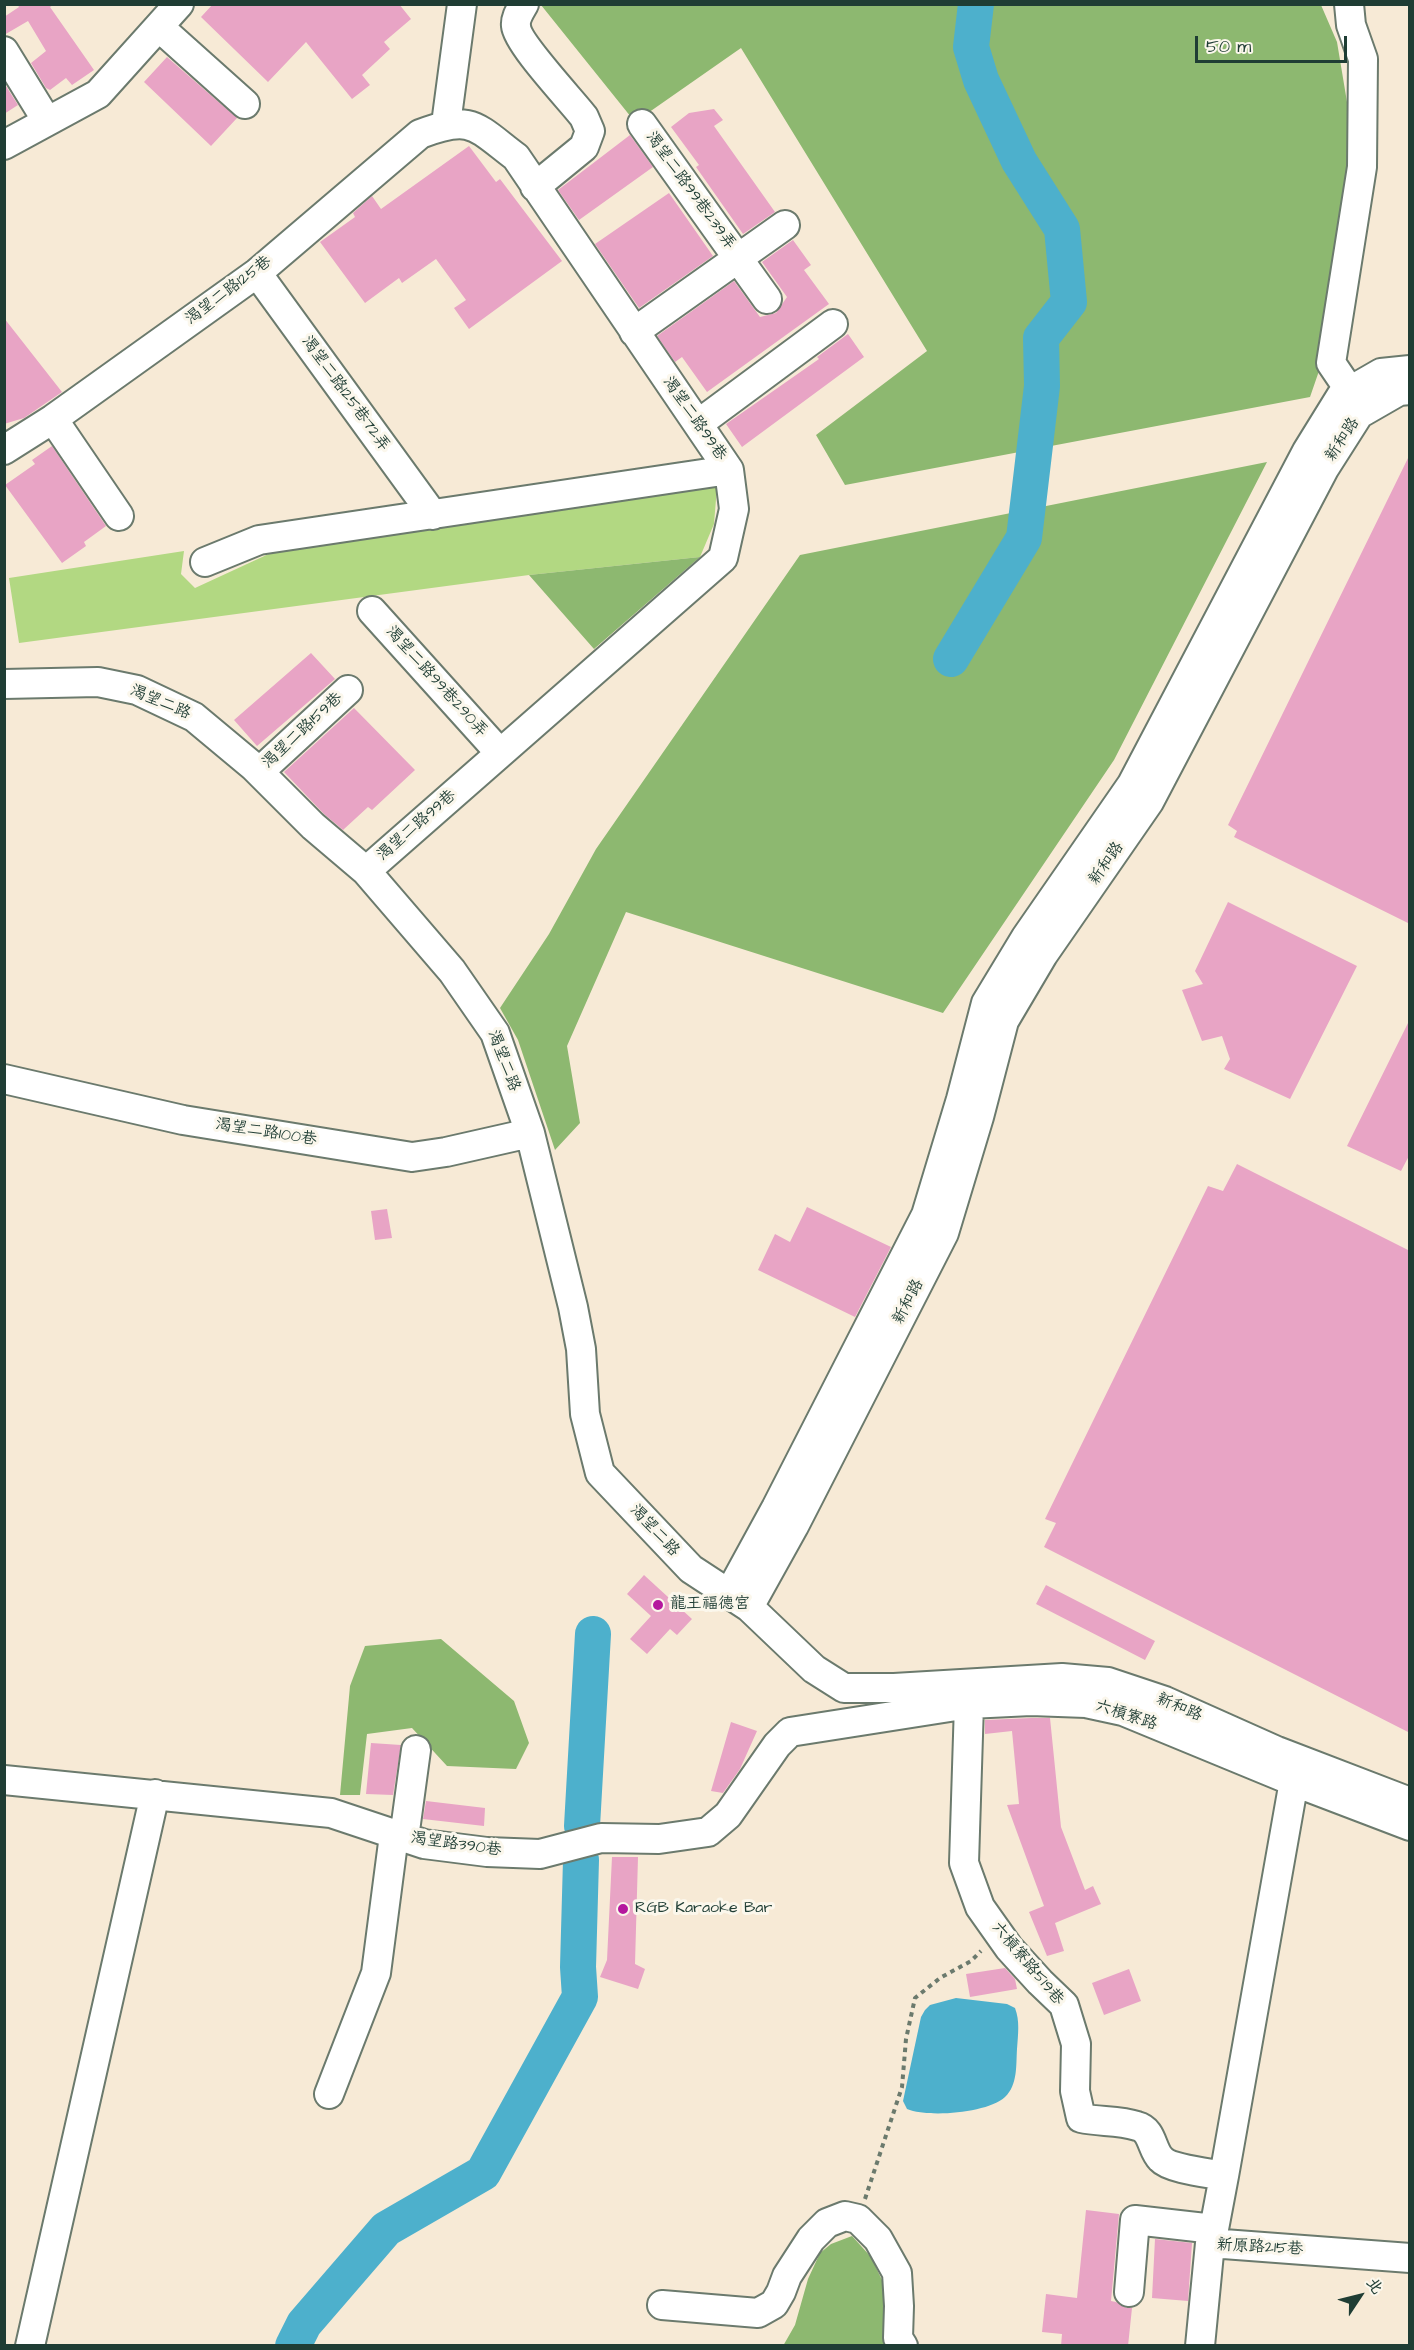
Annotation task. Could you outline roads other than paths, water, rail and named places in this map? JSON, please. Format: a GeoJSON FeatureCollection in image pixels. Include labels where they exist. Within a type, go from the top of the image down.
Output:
{"type":"FeatureCollection","features":[{"type":"Feature","properties":{"kind":"street"},"geometry":{"type":"LineString","coordinates":[[4,145],[98,94],[179,4]]}},
{"type":"Feature","properties":{"kind":"street"},"geometry":{"type":"LineString","coordinates":[[446,124],[462,4]]}},
{"type":"Feature","properties":{"kind":"street"},"geometry":{"type":"LineString","coordinates":[[524,4],[518,13],[515,27],[524,44],[584,117],[590,130],[584,147],[535,187]]}},
{"type":"Feature","properties":{"kind":"street"},"geometry":{"type":"LineString","coordinates":[[1349,4],[1351,25],[1363,59],[1362,167],[1331,363],[1350,391]]}},
{"type":"Feature","properties":{"kind":"street"},"geometry":{"type":"LineString","coordinates":[[159,27],[245,104]]}},
{"type":"Feature","properties":{"kind":"street"},"geometry":{"type":"LineString","coordinates":[[4,51],[47,121]]}},
{"type":"Feature","properties":{"kind":"street","name":"渴望二路99巷"},"geometry":{"type":"LineString","coordinates":[[366,871],[723,558],[734,509],[729,470],[516,157],[473,124],[446,124]]}},
{"type":"Feature","properties":{"kind":"street","name":"渴望二路125巷"},"geometry":{"type":"LineString","coordinates":[[4,450],[53,419],[257,273],[420,134],[446,124]]}},
{"type":"Feature","properties":{"kind":"street","name":"渴望二路99巷239弄"},"geometry":{"type":"LineString","coordinates":[[642,124],[767,299]]}},
{"type":"Feature","properties":{"kind":"street","name":"渴望二路99巷239弄"},"geometry":{"type":"LineString","coordinates":[[634,332],[785,225]]}},
{"type":"Feature","properties":{"kind":"street","name":"渴望二路125巷72弄"},"geometry":{"type":"LineString","coordinates":[[257,273],[433,515]]}},
{"type":"Feature","properties":{"kind":"street"},"geometry":{"type":"LineString","coordinates":[[698,424],[833,324]]}},
{"type":"Feature","properties":{"kind":"street","name":"新和路"},"geometry":{"type":"LineString","coordinates":[[739,1601],[815,1433],[926,1215],[961,1099],[986,1003],[1026,937],[1132,784],[1307,451],[1341,396],[1381,373],[1410,370]]}},
{"type":"Feature","properties":{"kind":"street","name":"新和路"},"geometry":{"type":"LineString","coordinates":[[739,1601],[794,1526],[944,1233],[979,1117],[1004,1021],[1043,955],[1149,802],[1324,469],[1359,414],[1398,391],[1410,390]]}},
{"type":"Feature","properties":{"kind":"street"},"geometry":{"type":"LineString","coordinates":[[53,419],[119,516]]}},
{"type":"Feature","properties":{"kind":"street"},"geometry":{"type":"LineString","coordinates":[[205,562],[259,540],[729,470]]}},
{"type":"Feature","properties":{"kind":"street","name":"渴望二路99巷290弄"},"geometry":{"type":"LineString","coordinates":[[372,611],[500,753]]}},
{"type":"Feature","properties":{"kind":"street","name":"渴望二路"},"geometry":{"type":"LineString","coordinates":[[5,679],[98,682],[137,690],[194,717],[259,772],[313,826],[366,871],[452,971],[495,1033],[530,1133],[573,1307],[581,1349],[585,1414],[600,1473],[691,1569],[739,1601]]}},
{"type":"Feature","properties":{"kind":"street","name":"渴望二路159巷"},"geometry":{"type":"LineString","coordinates":[[259,772],[348,690]]}},
{"type":"Feature","properties":{"kind":"street","name":"渴望二路100巷"},"geometry":{"type":"LineString","coordinates":[[4,1079],[183,1120],[412,1157],[446,1152],[530,1133]]}},
{"type":"Feature","properties":{"kind":"street","name":"新和路"},"geometry":{"type":"LineString","coordinates":[[739,1601],[813,1669],[844,1688],[894,1688],[1062,1678],[1108,1682],[1165,1701],[1277,1751],[1410,1802]]}},
{"type":"Feature","properties":{"kind":"street","name":"六槓寮路"},"geometry":{"type":"LineString","coordinates":[[790,1732],[969,1704],[1031,1701],[1086,1703],[1123,1712],[1410,1826]]}},
{"type":"Feature","properties":{"kind":"street","name":"六槓寮路519巷"},"geometry":{"type":"LineString","coordinates":[[969,1704],[964,1863],[980,1907],[1040,1982],[1064,2005],[1076,2044],[1075,2091],[1081,2118],[1139,2126],[1149,2135],[1161,2159],[1172,2164],[1224,2176]]}},
{"type":"Feature","properties":{"kind":"street","name":"渴望路390巷"},"geometry":{"type":"LineString","coordinates":[[4,1780],[331,1813],[424,1844],[487,1852],[540,1854],[601,1838],[659,1839],[708,1832],[728,1815],[777,1745],[790,1732]]}},
{"type":"Feature","properties":{"kind":"street"},"geometry":{"type":"LineString","coordinates":[[329,2094],[376,1973],[416,1750]]}},
{"type":"Feature","properties":{"kind":"street"},"geometry":{"type":"LineString","coordinates":[[1129,2292],[1135,2220],[1212,2236],[1294,1781]]}},
{"type":"Feature","properties":{"kind":"street"},"geometry":{"type":"LineString","coordinates":[[30,2346],[155,1794]]}},
{"type":"Feature","properties":{"kind":"street"},"geometry":{"type":"LineString","coordinates":[[662,2305],[758,2313],[774,2304],[787,2276],[811,2239],[827,2223],[846,2216],[858,2219],[878,2239],[897,2273],[898,2338],[903,2346]]}},
{"type":"Feature","properties":{"kind":"street","name":"新原路215巷"},"geometry":{"type":"LineString","coordinates":[[1200,2346],[1212,2236],[1410,2258]]}},
{"type":"Feature","properties":{"kind":"water"},"geometry":{"type":"Polygon","coordinates":[[[956,1998],[1007,2004],[1015,2008],[1018,2033],[1016,2074],[1012,2087],[1005,2097],[997,2102],[972,2110],[929,2113],[907,2109],[903,2101],[921,2017],[930,2005],[956,1998]]]}},
{"type":"Feature","properties":{"kind":"waterway"},"geometry":{"type":"LineString","coordinates":[[951,659],[1024,538],[1042,386],[1041,338],[1069,302],[1062,229],[1019,161],[981,80],[971,47],[976,4]]}},
{"type":"Feature","properties":{"kind":"waterway"},"geometry":{"type":"LineString","coordinates":[[582,1826],[593,1634]]}},
{"type":"Feature","properties":{"kind":"waterway"},"geometry":{"type":"LineString","coordinates":[[293,2346],[304,2324],[386,2229],[483,2173],[580,1997],[578,1967],[581,1860]]}},
{"type":"Feature","properties":{"kind":"place","name":"龍王福德宮"},"geometry":{"type":"Point","coordinates":[658,1605]}},
{"type":"Feature","properties":{"kind":"place","name":"RGB Karaoke Bar"},"geometry":{"type":"Point","coordinates":[623,1909]}}]}
